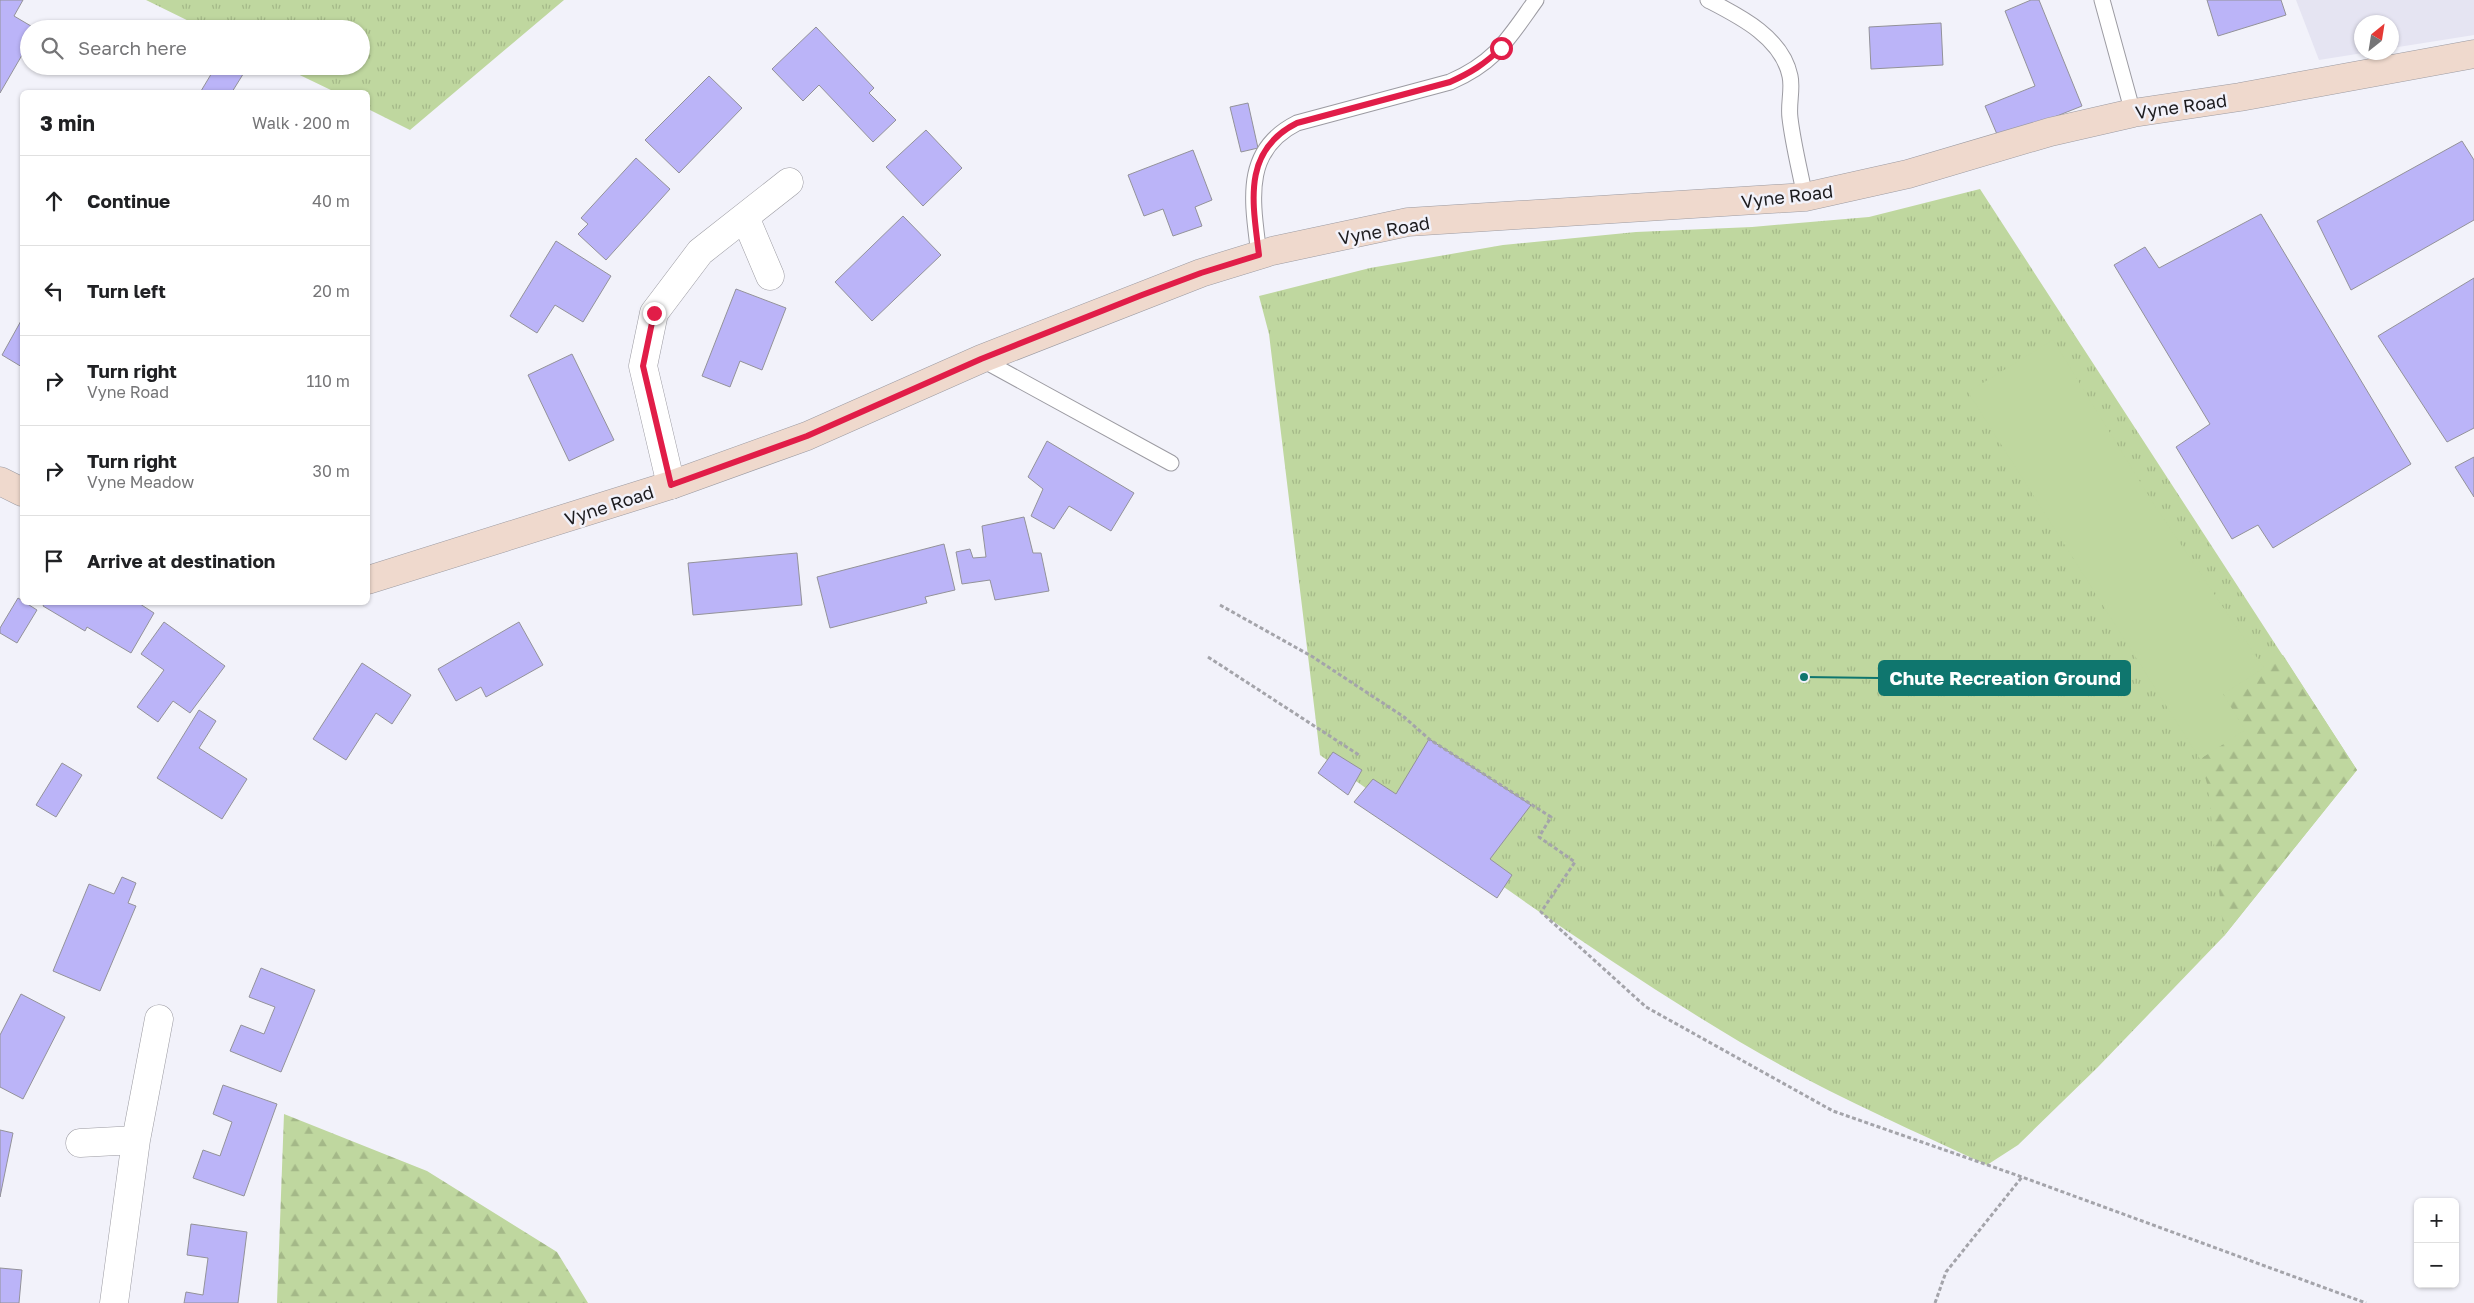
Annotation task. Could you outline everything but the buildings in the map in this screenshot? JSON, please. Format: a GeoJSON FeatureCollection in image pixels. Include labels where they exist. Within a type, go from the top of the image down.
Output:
{"type":"FeatureCollection","features":[{"type":"Feature","properties":{"kind":"street","name":"Vyne Road"},"geometry":{"type":"LineString","coordinates":[[370,579],[671,485],[807,436],[981,359],[1167,286],[1259,255],[1408,222],[1805,197],[1908,174],[2050,132],[2132,113],[2240,97],[2474,54]]}},
{"type":"Feature","properties":{"kind":"street"},"geometry":{"type":"LineString","coordinates":[[671,485],[643,366],[654,313],[700,252],[789,182]]}},
{"type":"Feature","properties":{"kind":"street"},"geometry":{"type":"LineString","coordinates":[[745,217],[770,276]]}},
{"type":"Feature","properties":{"kind":"street"},"geometry":{"type":"LineString","coordinates":[[0,481],[20,491]]}},
{"type":"Feature","properties":{"kind":"street"},"geometry":{"type":"LineString","coordinates":[[114,1303],[136,1140],[159,1019]]}},
{"type":"Feature","properties":{"kind":"street"},"geometry":{"type":"LineString","coordinates":[[80,1143],[136,1140]]}},
{"type":"Feature","properties":{"kind":"lane"},"geometry":{"type":"LineString","coordinates":[[1259,255],[1252,188],[1269,142],[1282,131],[1297,123],[1450,82],[1472,72],[1488,62],[1501,48],[1536,0]]}},
{"type":"Feature","properties":{"kind":"lane"},"geometry":{"type":"LineString","coordinates":[[1708,0],[1757,29],[1783,59],[1790,76],[1790,116],[1805,197]]}},
{"type":"Feature","properties":{"kind":"lane"},"geometry":{"type":"LineString","coordinates":[[2102,0],[2132,113]]}},
{"type":"Feature","properties":{"kind":"lane"},"geometry":{"type":"LineString","coordinates":[[981,359],[1171,463]]}},
{"type":"Feature","properties":{"kind":"path"},"geometry":{"type":"LineString","coordinates":[[1220,605],[1313,657],[1404,718],[1429,739],[1551,817],[1539,837],[1575,862],[1540,912],[1646,1007],[1833,1111],[2022,1177],[2366,1303]]}},
{"type":"Feature","properties":{"kind":"path"},"geometry":{"type":"LineString","coordinates":[[1208,657],[1359,756]]}},
{"type":"Feature","properties":{"kind":"path"},"geometry":{"type":"LineString","coordinates":[[1935,1303],[1946,1272],[2022,1177]]}},
{"type":"Feature","properties":{"kind":"shaded area"},"geometry":{"type":"Polygon","coordinates":[[[2296,0],[2474,0],[2474,35],[2399,47],[2399,15],[2354,15],[2354,54],[2319,60],[2296,0]]]}},
{"type":"Feature","properties":{"kind":"green space"},"geometry":{"type":"Polygon","coordinates":[[[146,0],[564,0],[410,130],[370,110],[370,90],[331,90],[300,75],[370,75],[370,20],[187,20],[146,0]]]}},
{"type":"Feature","properties":{"kind":"green space"},"geometry":{"type":"Polygon","coordinates":[[[1980,189],[2357,770],[2224,936],[2098,1067],[2018,1145],[1987,1165],[1800,1076],[1686,1009],[1527,903],[1320,755],[1269,334],[1259,296],[1370,268],[1503,245],[1636,232],[1752,227],[1869,217],[1980,189]]]}},
{"type":"Feature","properties":{"kind":"green space"},"geometry":{"type":"Polygon","coordinates":[[[2053,340],[2155,506],[2264,668],[2223,694],[2245,730],[2200,759],[1968,392],[2053,340]]]}},
{"type":"Feature","properties":{"kind":"green space"},"geometry":{"type":"Polygon","coordinates":[[[2283,655],[2357,770],[2224,936],[2208,787],[2200,759],[2245,730],[2222,694],[2283,655]]]}},
{"type":"Feature","properties":{"kind":"green space"},"geometry":{"type":"Polygon","coordinates":[[[284,1114],[427,1171],[557,1252],[588,1303],[277,1303],[284,1114]]]}},
{"type":"Feature","properties":{"kind":"place","name":"Chute Recreation Ground"},"geometry":{"type":"Point","coordinates":[1804,677]}},
{"type":"Feature","properties":{"kind":"route"},"geometry":{"type":"LineString","coordinates":[[654,313],[643,366],[671,485],[807,436],[913,391],[981,359],[1142,295],[1201,273],[1259,255],[1252,188],[1269,142],[1282,131],[1297,123],[1450,82],[1488,62],[1501,48]]}}]}
